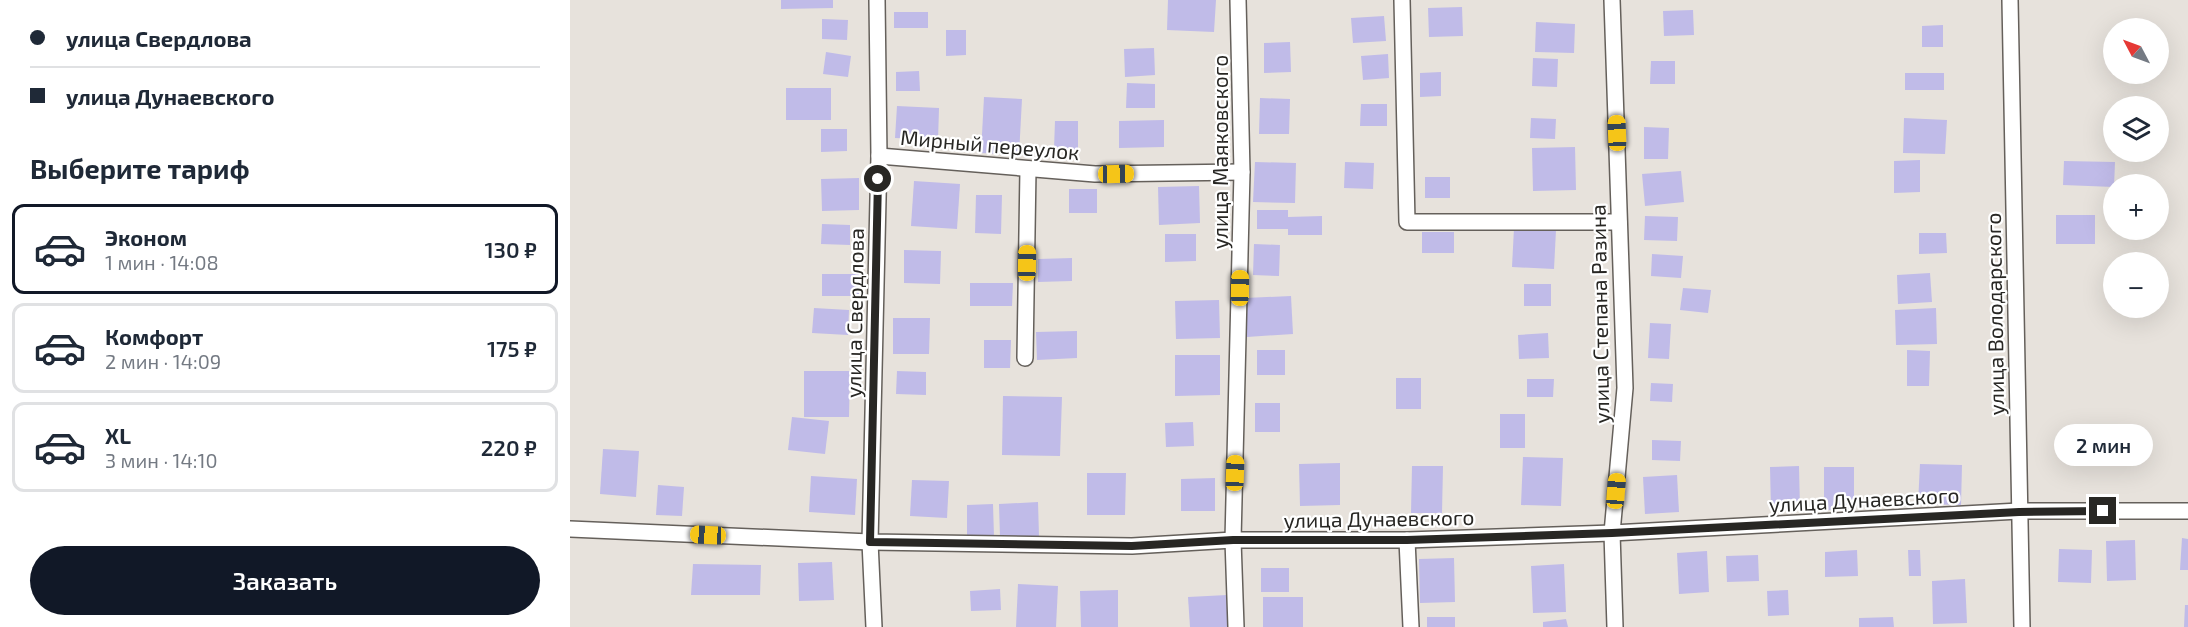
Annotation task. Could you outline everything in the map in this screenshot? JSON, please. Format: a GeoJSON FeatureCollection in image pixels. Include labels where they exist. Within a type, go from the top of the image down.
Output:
{"type":"FeatureCollection","features":[{"type":"Feature","properties":{"kind":"street","name":"улица Свердлова"},"geometry":{"type":"LineString","coordinates":[[874,627],[870,542],[879,156],[878,0]]}},
{"type":"Feature","properties":{"kind":"street","name":"улица Маяковского"},"geometry":{"type":"LineString","coordinates":[[1236,627],[1233,540],[1242,172],[1238,0]]}},
{"type":"Feature","properties":{"kind":"street"},"geometry":{"type":"LineString","coordinates":[[1402,0],[1407,222],[1619,222]]}},
{"type":"Feature","properties":{"kind":"street","name":"улица Степана Разина"},"geometry":{"type":"LineString","coordinates":[[1612,0],[1624,388],[1612,533],[1615,627]]}},
{"type":"Feature","properties":{"kind":"street","name":"улица Володарского"},"geometry":{"type":"LineString","coordinates":[[2010,0],[2022,627]]}},
{"type":"Feature","properties":{"kind":"street","name":"Мирный переулок"},"geometry":{"type":"LineString","coordinates":[[879,156],[1095,174],[1242,172]]}},
{"type":"Feature","properties":{"kind":"street"},"geometry":{"type":"LineString","coordinates":[[1025,358],[1028,169]]}},
{"type":"Feature","properties":{"kind":"street","name":"улица Дунаевского"},"geometry":{"type":"LineString","coordinates":[[570,529],[870,542],[1132,546],[1233,540],[1407,540],[1612,533],[2019,512],[2188,511]]}},
{"type":"Feature","properties":{"kind":"street"},"geometry":{"type":"LineString","coordinates":[[1407,540],[1411,627]]}},
{"type":"Feature","properties":{"kind":"building"},"geometry":{"type":"Polygon","coordinates":[[[781,0],[833,0],[833,8],[781,9],[781,0]]]}},
{"type":"Feature","properties":{"kind":"building"},"geometry":{"type":"Polygon","coordinates":[[[1168,0],[1216,0],[1214,32],[1167,30],[1168,0]]]}},
{"type":"Feature","properties":{"kind":"building"},"geometry":{"type":"Polygon","coordinates":[[[1462,7],[1463,36],[1429,37],[1428,8],[1462,7]]]}},
{"type":"Feature","properties":{"kind":"building"},"geometry":{"type":"Polygon","coordinates":[[[1693,10],[1694,35],[1664,36],[1663,11],[1693,10]]]}},
{"type":"Feature","properties":{"kind":"building"},"geometry":{"type":"Polygon","coordinates":[[[894,12],[928,12],[928,28],[894,28],[894,12]]]}},
{"type":"Feature","properties":{"kind":"building"},"geometry":{"type":"Polygon","coordinates":[[[1384,16],[1386,41],[1353,43],[1351,18],[1384,16]]]}},
{"type":"Feature","properties":{"kind":"building"},"geometry":{"type":"Polygon","coordinates":[[[822,19],[848,20],[847,40],[822,39],[822,19]]]}},
{"type":"Feature","properties":{"kind":"building"},"geometry":{"type":"Polygon","coordinates":[[[1536,22],[1575,24],[1574,53],[1535,52],[1536,22]]]}},
{"type":"Feature","properties":{"kind":"building"},"geometry":{"type":"Polygon","coordinates":[[[1943,25],[1943,47],[1922,47],[1922,26],[1943,25]]]}},
{"type":"Feature","properties":{"kind":"building"},"geometry":{"type":"Polygon","coordinates":[[[946,30],[966,30],[966,55],[946,56],[946,30]]]}},
{"type":"Feature","properties":{"kind":"building"},"geometry":{"type":"Polygon","coordinates":[[[1290,42],[1291,72],[1264,73],[1264,43],[1290,42]]]}},
{"type":"Feature","properties":{"kind":"building"},"geometry":{"type":"Polygon","coordinates":[[[1154,48],[1155,75],[1125,77],[1124,49],[1154,48]]]}},
{"type":"Feature","properties":{"kind":"building"},"geometry":{"type":"Polygon","coordinates":[[[826,52],[851,56],[848,77],[823,74],[826,52]]]}},
{"type":"Feature","properties":{"kind":"building"},"geometry":{"type":"Polygon","coordinates":[[[1388,54],[1389,78],[1363,80],[1361,56],[1388,54]]]}},
{"type":"Feature","properties":{"kind":"building"},"geometry":{"type":"Polygon","coordinates":[[[1533,58],[1558,59],[1557,87],[1532,86],[1533,58]]]}},
{"type":"Feature","properties":{"kind":"building"},"geometry":{"type":"Polygon","coordinates":[[[1651,61],[1675,61],[1675,84],[1650,84],[1651,61]]]}},
{"type":"Feature","properties":{"kind":"building"},"geometry":{"type":"Polygon","coordinates":[[[919,71],[920,91],[896,91],[896,72],[919,71]]]}},
{"type":"Feature","properties":{"kind":"building"},"geometry":{"type":"Polygon","coordinates":[[[1441,72],[1441,96],[1420,97],[1420,73],[1441,72]]]}},
{"type":"Feature","properties":{"kind":"building"},"geometry":{"type":"Polygon","coordinates":[[[1905,73],[1944,73],[1944,90],[1905,90],[1905,73]]]}},
{"type":"Feature","properties":{"kind":"building"},"geometry":{"type":"Polygon","coordinates":[[[1127,83],[1155,84],[1155,108],[1126,108],[1127,83]]]}},
{"type":"Feature","properties":{"kind":"building"},"geometry":{"type":"Polygon","coordinates":[[[786,88],[831,88],[831,120],[786,120],[786,88]]]}},
{"type":"Feature","properties":{"kind":"building"},"geometry":{"type":"Polygon","coordinates":[[[984,97],[1022,99],[1019,155],[981,153],[984,97]]]}},
{"type":"Feature","properties":{"kind":"building"},"geometry":{"type":"Polygon","coordinates":[[[1260,98],[1290,99],[1289,134],[1259,134],[1260,98]]]}},
{"type":"Feature","properties":{"kind":"building"},"geometry":{"type":"Polygon","coordinates":[[[1361,104],[1387,104],[1387,126],[1360,126],[1361,104]]]}},
{"type":"Feature","properties":{"kind":"building"},"geometry":{"type":"Polygon","coordinates":[[[897,106],[939,108],[938,140],[895,138],[897,106]]]}},
{"type":"Feature","properties":{"kind":"building"},"geometry":{"type":"Polygon","coordinates":[[[1531,118],[1556,119],[1555,139],[1530,138],[1531,118]]]}},
{"type":"Feature","properties":{"kind":"building"},"geometry":{"type":"Polygon","coordinates":[[[1904,118],[1947,120],[1945,154],[1903,153],[1904,118]]]}},
{"type":"Feature","properties":{"kind":"building"},"geometry":{"type":"Polygon","coordinates":[[[1164,120],[1164,147],[1119,148],[1119,121],[1164,120]]]}},
{"type":"Feature","properties":{"kind":"building"},"geometry":{"type":"Polygon","coordinates":[[[1055,121],[1078,121],[1078,150],[1054,149],[1055,121]]]}},
{"type":"Feature","properties":{"kind":"building"},"geometry":{"type":"Polygon","coordinates":[[[1644,127],[1669,128],[1668,159],[1644,159],[1644,127]]]}},
{"type":"Feature","properties":{"kind":"building"},"geometry":{"type":"Polygon","coordinates":[[[821,129],[847,129],[847,151],[821,152],[821,129]]]}},
{"type":"Feature","properties":{"kind":"building"},"geometry":{"type":"Polygon","coordinates":[[[1575,147],[1576,190],[1533,191],[1532,148],[1575,147]]]}},
{"type":"Feature","properties":{"kind":"building"},"geometry":{"type":"Polygon","coordinates":[[[1920,160],[1920,192],[1894,193],[1894,161],[1920,160]]]}},
{"type":"Feature","properties":{"kind":"building"},"geometry":{"type":"Polygon","coordinates":[[[2064,161],[2115,162],[2115,174],[2103,174],[2103,187],[2063,185],[2064,161]]]}},
{"type":"Feature","properties":{"kind":"building"},"geometry":{"type":"Polygon","coordinates":[[[1255,162],[1296,163],[1295,203],[1253,202],[1255,162]]]}},
{"type":"Feature","properties":{"kind":"building"},"geometry":{"type":"Polygon","coordinates":[[[1345,162],[1374,163],[1373,189],[1344,188],[1345,162]]]}},
{"type":"Feature","properties":{"kind":"building"},"geometry":{"type":"Polygon","coordinates":[[[1681,171],[1684,202],[1645,206],[1642,174],[1681,171]]]}},
{"type":"Feature","properties":{"kind":"building"},"geometry":{"type":"Polygon","coordinates":[[[1425,177],[1450,177],[1450,198],[1425,198],[1425,177]]]}},
{"type":"Feature","properties":{"kind":"building"},"geometry":{"type":"Polygon","coordinates":[[[859,178],[859,210],[822,211],[821,179],[859,178]]]}},
{"type":"Feature","properties":{"kind":"building"},"geometry":{"type":"Polygon","coordinates":[[[914,181],[960,184],[957,229],[911,226],[914,181]]]}},
{"type":"Feature","properties":{"kind":"building"},"geometry":{"type":"Polygon","coordinates":[[[1199,186],[1200,223],[1159,225],[1158,187],[1199,186]]]}},
{"type":"Feature","properties":{"kind":"building"},"geometry":{"type":"Polygon","coordinates":[[[1069,189],[1097,189],[1097,213],[1069,213],[1069,189]]]}},
{"type":"Feature","properties":{"kind":"building"},"geometry":{"type":"Polygon","coordinates":[[[976,195],[1002,195],[1001,234],[975,233],[976,195]]]}},
{"type":"Feature","properties":{"kind":"building"},"geometry":{"type":"Polygon","coordinates":[[[1257,210],[1288,210],[1288,217],[1322,216],[1322,235],[1288,235],[1288,229],[1257,229],[1257,210]]]}},
{"type":"Feature","properties":{"kind":"building"},"geometry":{"type":"Polygon","coordinates":[[[2056,215],[2095,215],[2095,244],[2056,244],[2056,215]]]}},
{"type":"Feature","properties":{"kind":"building"},"geometry":{"type":"Polygon","coordinates":[[[1645,216],[1678,217],[1677,241],[1644,240],[1645,216]]]}},
{"type":"Feature","properties":{"kind":"building"},"geometry":{"type":"Polygon","coordinates":[[[822,224],[850,225],[850,245],[821,244],[822,224]]]}},
{"type":"Feature","properties":{"kind":"building"},"geometry":{"type":"Polygon","coordinates":[[[1514,228],[1556,230],[1554,269],[1512,267],[1514,228]]]}},
{"type":"Feature","properties":{"kind":"building"},"geometry":{"type":"Polygon","coordinates":[[[1422,232],[1454,232],[1454,253],[1422,253],[1422,232]]]}},
{"type":"Feature","properties":{"kind":"building"},"geometry":{"type":"Polygon","coordinates":[[[1919,233],[1946,233],[1947,253],[1919,254],[1919,233]]]}},
{"type":"Feature","properties":{"kind":"building"},"geometry":{"type":"Polygon","coordinates":[[[1165,234],[1196,234],[1196,261],[1165,262],[1165,234]]]}},
{"type":"Feature","properties":{"kind":"building"},"geometry":{"type":"Polygon","coordinates":[[[1254,244],[1280,245],[1279,276],[1253,275],[1254,244]]]}},
{"type":"Feature","properties":{"kind":"building"},"geometry":{"type":"Polygon","coordinates":[[[904,250],[941,251],[940,284],[904,283],[904,250]]]}},
{"type":"Feature","properties":{"kind":"building"},"geometry":{"type":"Polygon","coordinates":[[[1652,254],[1683,256],[1681,278],[1651,276],[1652,254]]]}},
{"type":"Feature","properties":{"kind":"building"},"geometry":{"type":"Polygon","coordinates":[[[1072,258],[1072,281],[1038,282],[1038,259],[1072,258]]]}},
{"type":"Feature","properties":{"kind":"building"},"geometry":{"type":"Polygon","coordinates":[[[1930,273],[1932,302],[1898,304],[1897,275],[1930,273]]]}},
{"type":"Feature","properties":{"kind":"building"},"geometry":{"type":"Polygon","coordinates":[[[822,274],[859,274],[859,296],[822,296],[822,274]]]}},
{"type":"Feature","properties":{"kind":"building"},"geometry":{"type":"Polygon","coordinates":[[[970,283],[1013,283],[1012,306],[970,306],[970,283]]]}},
{"type":"Feature","properties":{"kind":"building"},"geometry":{"type":"Polygon","coordinates":[[[1524,284],[1551,284],[1551,306],[1524,306],[1524,284]]]}},
{"type":"Feature","properties":{"kind":"building"},"geometry":{"type":"Polygon","coordinates":[[[1683,288],[1711,290],[1708,313],[1680,310],[1683,288]]]}},
{"type":"Feature","properties":{"kind":"building"},"geometry":{"type":"Polygon","coordinates":[[[1291,296],[1293,334],[1247,337],[1245,298],[1291,296]]]}},
{"type":"Feature","properties":{"kind":"building"},"geometry":{"type":"Polygon","coordinates":[[[1219,300],[1220,338],[1176,339],[1175,301],[1219,300]]]}},
{"type":"Feature","properties":{"kind":"building"},"geometry":{"type":"Polygon","coordinates":[[[814,308],[849,310],[848,335],[812,333],[814,308]]]}},
{"type":"Feature","properties":{"kind":"building"},"geometry":{"type":"Polygon","coordinates":[[[1936,308],[1937,344],[1896,345],[1895,310],[1936,308]]]}},
{"type":"Feature","properties":{"kind":"building"},"geometry":{"type":"Polygon","coordinates":[[[893,318],[930,318],[929,354],[893,354],[893,318]]]}},
{"type":"Feature","properties":{"kind":"building"},"geometry":{"type":"Polygon","coordinates":[[[1650,323],[1671,324],[1669,359],[1648,358],[1650,323]]]}},
{"type":"Feature","properties":{"kind":"building"},"geometry":{"type":"Polygon","coordinates":[[[1077,331],[1077,358],[1037,360],[1036,332],[1077,331]]]}},
{"type":"Feature","properties":{"kind":"building"},"geometry":{"type":"Polygon","coordinates":[[[1548,333],[1549,358],[1519,359],[1518,335],[1548,333]]]}},
{"type":"Feature","properties":{"kind":"building"},"geometry":{"type":"Polygon","coordinates":[[[984,340],[1011,340],[1010,368],[984,368],[984,340]]]}},
{"type":"Feature","properties":{"kind":"building"},"geometry":{"type":"Polygon","coordinates":[[[1257,350],[1285,350],[1285,375],[1257,375],[1257,350]]]}},
{"type":"Feature","properties":{"kind":"building"},"geometry":{"type":"Polygon","coordinates":[[[1907,350],[1930,351],[1929,386],[1907,386],[1907,350]]]}},
{"type":"Feature","properties":{"kind":"building"},"geometry":{"type":"Polygon","coordinates":[[[1175,355],[1220,355],[1220,395],[1175,396],[1175,355]]]}},
{"type":"Feature","properties":{"kind":"building"},"geometry":{"type":"Polygon","coordinates":[[[804,371],[850,371],[849,417],[804,417],[804,371]]]}},
{"type":"Feature","properties":{"kind":"building"},"geometry":{"type":"Polygon","coordinates":[[[897,371],[926,372],[926,395],[896,394],[897,371]]]}},
{"type":"Feature","properties":{"kind":"building"},"geometry":{"type":"Polygon","coordinates":[[[1396,378],[1421,378],[1421,409],[1396,409],[1396,378]]]}},
{"type":"Feature","properties":{"kind":"building"},"geometry":{"type":"Polygon","coordinates":[[[1527,379],[1554,379],[1553,397],[1527,397],[1527,379]]]}},
{"type":"Feature","properties":{"kind":"building"},"geometry":{"type":"Polygon","coordinates":[[[1651,383],[1673,384],[1672,402],[1650,401],[1651,383]]]}},
{"type":"Feature","properties":{"kind":"building"},"geometry":{"type":"Polygon","coordinates":[[[1003,396],[1062,397],[1060,456],[1002,455],[1003,396]]]}},
{"type":"Feature","properties":{"kind":"building"},"geometry":{"type":"Polygon","coordinates":[[[1255,403],[1280,403],[1280,432],[1255,432],[1255,403]]]}},
{"type":"Feature","properties":{"kind":"building"},"geometry":{"type":"Polygon","coordinates":[[[1500,414],[1525,414],[1525,448],[1500,448],[1500,414]]]}},
{"type":"Feature","properties":{"kind":"building"},"geometry":{"type":"Polygon","coordinates":[[[792,417],[829,421],[825,454],[788,450],[792,417]]]}},
{"type":"Feature","properties":{"kind":"building"},"geometry":{"type":"Polygon","coordinates":[[[1193,422],[1194,446],[1166,447],[1165,423],[1193,422]]]}},
{"type":"Feature","properties":{"kind":"building"},"geometry":{"type":"Polygon","coordinates":[[[1652,440],[1681,441],[1680,461],[1652,460],[1652,440]]]}},
{"type":"Feature","properties":{"kind":"building"},"geometry":{"type":"Polygon","coordinates":[[[603,449],[639,451],[636,497],[600,494],[603,449]]]}},
{"type":"Feature","properties":{"kind":"building"},"geometry":{"type":"Polygon","coordinates":[[[1523,457],[1563,458],[1561,506],[1521,505],[1523,457]]]}},
{"type":"Feature","properties":{"kind":"building"},"geometry":{"type":"Polygon","coordinates":[[[1340,463],[1340,505],[1300,506],[1299,464],[1340,463]]]}},
{"type":"Feature","properties":{"kind":"building"},"geometry":{"type":"Polygon","coordinates":[[[1920,464],[1962,465],[1961,505],[1918,504],[1920,464]]]}},
{"type":"Feature","properties":{"kind":"building"},"geometry":{"type":"Polygon","coordinates":[[[1412,466],[1443,466],[1442,513],[1411,513],[1412,466]]]}},
{"type":"Feature","properties":{"kind":"building"},"geometry":{"type":"Polygon","coordinates":[[[1799,466],[1800,509],[1771,510],[1770,467],[1799,466]]]}},
{"type":"Feature","properties":{"kind":"building"},"geometry":{"type":"Polygon","coordinates":[[[1824,467],[1854,467],[1854,510],[1824,510],[1824,467]]]}},
{"type":"Feature","properties":{"kind":"building"},"geometry":{"type":"Polygon","coordinates":[[[1087,473],[1126,473],[1125,515],[1087,515],[1087,473]]]}},
{"type":"Feature","properties":{"kind":"building"},"geometry":{"type":"Polygon","coordinates":[[[1677,475],[1679,512],[1645,514],[1643,477],[1677,475]]]}},
{"type":"Feature","properties":{"kind":"building"},"geometry":{"type":"Polygon","coordinates":[[[811,476],[857,479],[855,515],[809,512],[811,476]]]}},
{"type":"Feature","properties":{"kind":"building"},"geometry":{"type":"Polygon","coordinates":[[[1215,478],[1215,511],[1181,511],[1181,479],[1215,478]]]}},
{"type":"Feature","properties":{"kind":"building"},"geometry":{"type":"Polygon","coordinates":[[[912,480],[949,481],[947,518],[910,516],[912,480]]]}},
{"type":"Feature","properties":{"kind":"building"},"geometry":{"type":"Polygon","coordinates":[[[658,485],[684,487],[682,516],[656,515],[658,485]]]}},
{"type":"Feature","properties":{"kind":"building"},"geometry":{"type":"Polygon","coordinates":[[[1038,502],[1039,536],[1000,537],[999,504],[1038,502]]]}},
{"type":"Feature","properties":{"kind":"building"},"geometry":{"type":"Polygon","coordinates":[[[993,504],[994,537],[967,537],[967,505],[993,504]]]}},
{"type":"Feature","properties":{"kind":"building"},"geometry":{"type":"Polygon","coordinates":[[[2182,538],[2188,539],[2188,570],[2180,570],[2182,538]]]}},
{"type":"Feature","properties":{"kind":"building"},"geometry":{"type":"Polygon","coordinates":[[[2135,540],[2136,580],[2107,581],[2106,541],[2135,540]]]}},
{"type":"Feature","properties":{"kind":"building"},"geometry":{"type":"Polygon","coordinates":[[[2059,549],[2092,550],[2091,583],[2058,582],[2059,549]]]}},
{"type":"Feature","properties":{"kind":"building"},"geometry":{"type":"Polygon","coordinates":[[[1857,550],[1858,576],[1825,577],[1825,552],[1857,550]]]}},
{"type":"Feature","properties":{"kind":"building"},"geometry":{"type":"Polygon","coordinates":[[[1908,550],[1920,550],[1921,576],[1909,576],[1908,550]]]}},
{"type":"Feature","properties":{"kind":"building"},"geometry":{"type":"Polygon","coordinates":[[[1707,551],[1709,592],[1679,594],[1677,553],[1707,551]]]}},
{"type":"Feature","properties":{"kind":"building"},"geometry":{"type":"Polygon","coordinates":[[[1758,555],[1759,581],[1727,582],[1726,556],[1758,555]]]}},
{"type":"Feature","properties":{"kind":"building"},"geometry":{"type":"Polygon","coordinates":[[[1454,558],[1455,602],[1420,603],[1419,559],[1454,558]]]}},
{"type":"Feature","properties":{"kind":"building"},"geometry":{"type":"Polygon","coordinates":[[[832,562],[834,600],[799,601],[798,563],[832,562]]]}},
{"type":"Feature","properties":{"kind":"building"},"geometry":{"type":"Polygon","coordinates":[[[693,564],[761,565],[760,595],[691,595],[693,564]]]}},
{"type":"Feature","properties":{"kind":"building"},"geometry":{"type":"Polygon","coordinates":[[[1564,564],[1566,612],[1533,613],[1531,566],[1564,564]]]}},
{"type":"Feature","properties":{"kind":"building"},"geometry":{"type":"Polygon","coordinates":[[[1261,568],[1289,568],[1289,592],[1261,592],[1261,568]]]}},
{"type":"Feature","properties":{"kind":"building"},"geometry":{"type":"Polygon","coordinates":[[[1965,579],[1967,623],[1933,624],[1932,581],[1965,579]]]}},
{"type":"Feature","properties":{"kind":"building"},"geometry":{"type":"Polygon","coordinates":[[[1018,584],[1058,586],[1056,627],[1016,627],[1018,584]]]}},
{"type":"Feature","properties":{"kind":"building"},"geometry":{"type":"Polygon","coordinates":[[[1000,589],[1001,610],[971,611],[970,591],[1000,589]]]}},
{"type":"Feature","properties":{"kind":"building"},"geometry":{"type":"Polygon","coordinates":[[[1118,590],[1118,627],[1081,627],[1080,591],[1118,590]]]}},
{"type":"Feature","properties":{"kind":"building"},"geometry":{"type":"Polygon","coordinates":[[[1788,590],[1789,615],[1768,616],[1767,591],[1788,590]]]}},
{"type":"Feature","properties":{"kind":"building"},"geometry":{"type":"Polygon","coordinates":[[[1227,595],[1228,627],[1190,627],[1188,597],[1227,595]]]}},
{"type":"Feature","properties":{"kind":"building"},"geometry":{"type":"Polygon","coordinates":[[[1263,597],[1303,597],[1303,627],[1263,627],[1263,597]]]}},
{"type":"Feature","properties":{"kind":"building"},"geometry":{"type":"Polygon","coordinates":[[[2185,605],[2188,605],[2188,627],[2184,627],[2185,605]]]}},
{"type":"Feature","properties":{"kind":"building"},"geometry":{"type":"Polygon","coordinates":[[[1427,617],[1455,617],[1455,627],[1427,627],[1427,617]]]}},
{"type":"Feature","properties":{"kind":"building"},"geometry":{"type":"Polygon","coordinates":[[[1893,617],[1894,627],[1859,627],[1859,618],[1893,617]]]}},
{"type":"Feature","properties":{"kind":"building"},"geometry":{"type":"Polygon","coordinates":[[[1566,619],[1568,627],[1543,627],[1543,622],[1566,619]]]}},
{"type":"Feature","properties":{"kind":"route"},"geometry":{"type":"LineString","coordinates":[[878,179],[870,542],[1132,546],[1233,540],[1407,540],[1612,533],[2019,512],[2103,511]]}}]}
